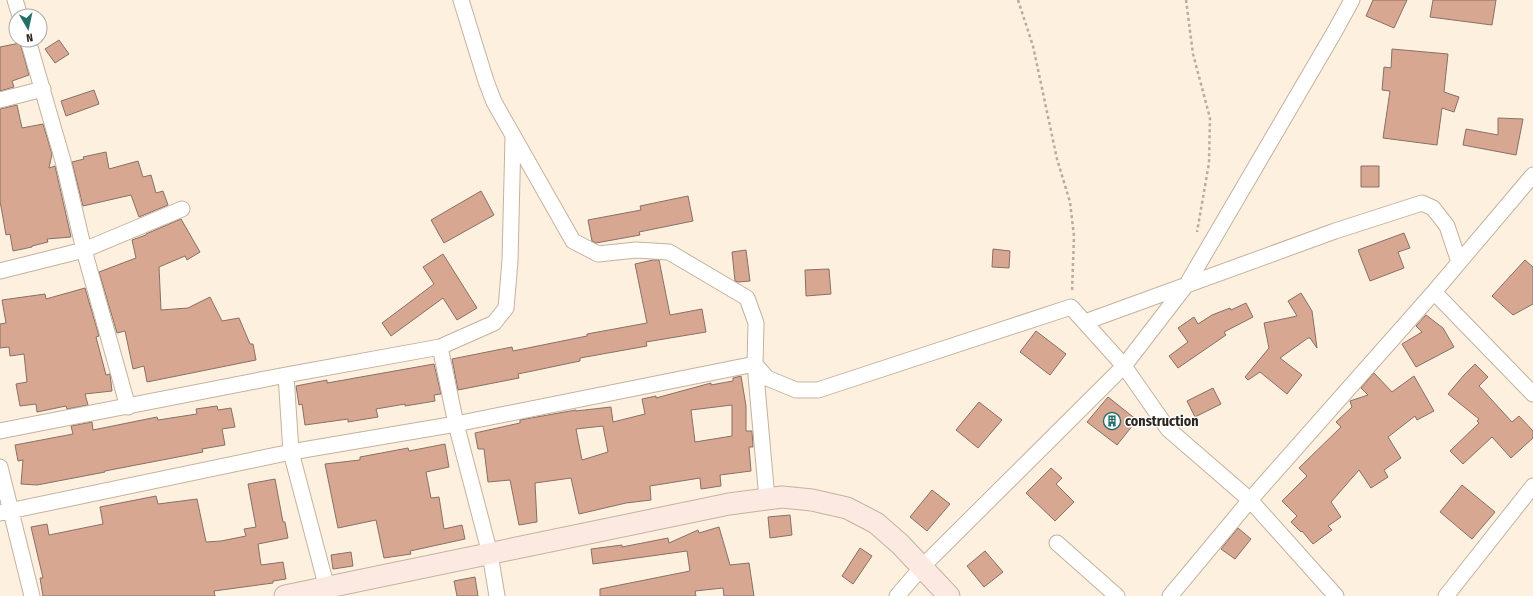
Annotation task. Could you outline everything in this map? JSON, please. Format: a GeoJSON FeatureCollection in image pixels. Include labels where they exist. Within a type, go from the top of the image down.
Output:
{"type":"FeatureCollection","features":[{"type":"Feature","properties":{"kind":"street"},"geometry":{"type":"LineString","coordinates":[[461,0],[491,95],[573,241],[598,254],[636,250],[669,252],[747,298],[756,323],[755,364],[767,499]]}},
{"type":"Feature","properties":{"kind":"street"},"geometry":{"type":"LineString","coordinates":[[897,596],[922,567],[1124,366],[1186,284],[1352,0]]}},
{"type":"Feature","properties":{"kind":"street"},"geometry":{"type":"LineString","coordinates":[[30,48],[63,161],[84,250],[128,407]]}},
{"type":"Feature","properties":{"kind":"street"},"geometry":{"type":"LineString","coordinates":[[0,100],[43,89]]}},
{"type":"Feature","properties":{"kind":"street"},"geometry":{"type":"LineString","coordinates":[[0,431],[286,375],[440,347],[494,323],[506,308],[510,261],[513,136]]}},
{"type":"Feature","properties":{"kind":"street"},"geometry":{"type":"LineString","coordinates":[[1170,596],[1250,500],[1434,292],[1533,175]]}},
{"type":"Feature","properties":{"kind":"street"},"geometry":{"type":"LineString","coordinates":[[1085,322],[1335,231],[1422,203],[1433,208],[1447,226],[1459,262]]}},
{"type":"Feature","properties":{"kind":"street"},"geometry":{"type":"LineString","coordinates":[[0,271],[84,250],[182,210]]}},
{"type":"Feature","properties":{"kind":"street"},"geometry":{"type":"LineString","coordinates":[[1434,292],[1533,394]]}},
{"type":"Feature","properties":{"kind":"street"},"geometry":{"type":"LineString","coordinates":[[755,364],[767,378],[796,390],[818,390],[1071,307],[1124,366],[1168,429],[1250,500],[1336,596]]}},
{"type":"Feature","properties":{"kind":"street"},"geometry":{"type":"LineString","coordinates":[[440,347],[456,424],[490,554],[497,596]]}},
{"type":"Feature","properties":{"kind":"street"},"geometry":{"type":"LineString","coordinates":[[6,512],[291,452],[456,424],[755,364]]}},
{"type":"Feature","properties":{"kind":"street"},"geometry":{"type":"LineString","coordinates":[[286,375],[291,452],[329,591]]}},
{"type":"Feature","properties":{"kind":"street"},"geometry":{"type":"LineString","coordinates":[[0,467],[6,512],[32,596]]}},
{"type":"Feature","properties":{"kind":"street"},"geometry":{"type":"LineString","coordinates":[[1446,596],[1533,486]]}},
{"type":"Feature","properties":{"kind":"street"},"geometry":{"type":"LineString","coordinates":[[285,596],[329,591],[490,554],[729,504],[782,498],[812,500],[847,508],[876,523],[900,544],[949,596]]}},
{"type":"Feature","properties":{"kind":"street"},"geometry":{"type":"LineString","coordinates":[[1057,544],[1118,596]]}},
{"type":"Feature","properties":{"kind":"path"},"geometry":{"type":"LineString","coordinates":[[1018,0],[1033,46],[1057,159],[1070,202],[1074,236],[1071,307]]}},
{"type":"Feature","properties":{"kind":"path"},"geometry":{"type":"LineString","coordinates":[[1186,0],[1193,54],[1210,118],[1209,163],[1203,206],[1197,234]]}},
{"type":"Feature","properties":{"kind":"building"},"geometry":{"type":"Polygon","coordinates":[[[1373,0],[1407,0],[1394,28],[1366,16],[1373,0]]]}},
{"type":"Feature","properties":{"kind":"building"},"geometry":{"type":"Polygon","coordinates":[[[1433,0],[1496,0],[1492,25],[1430,17],[1433,0]]]}},
{"type":"Feature","properties":{"kind":"building"},"geometry":{"type":"Polygon","coordinates":[[[59,40],[69,54],[55,63],[45,49],[59,40]]]}},
{"type":"Feature","properties":{"kind":"building"},"geometry":{"type":"Polygon","coordinates":[[[8,45],[8,48],[21,48],[29,75],[12,81],[14,87],[0,91],[0,47],[8,45]]]}},
{"type":"Feature","properties":{"kind":"building"},"geometry":{"type":"Polygon","coordinates":[[[1392,49],[1448,54],[1444,92],[1459,97],[1454,112],[1442,108],[1437,145],[1383,138],[1390,91],[1382,90],[1384,67],[1391,68],[1392,49]]]}},
{"type":"Feature","properties":{"kind":"building"},"geometry":{"type":"Polygon","coordinates":[[[94,90],[99,104],[66,116],[61,101],[94,90]]]}},
{"type":"Feature","properties":{"kind":"building"},"geometry":{"type":"Polygon","coordinates":[[[17,105],[22,128],[43,124],[52,154],[49,168],[55,166],[71,237],[47,239],[48,242],[13,251],[10,234],[6,235],[0,201],[0,109],[17,105]]]}},
{"type":"Feature","properties":{"kind":"building"},"geometry":{"type":"Polygon","coordinates":[[[1498,118],[1523,119],[1516,155],[1463,145],[1466,129],[1498,135],[1498,118]]]}},
{"type":"Feature","properties":{"kind":"building"},"geometry":{"type":"Polygon","coordinates":[[[106,152],[109,169],[138,161],[143,177],[151,175],[156,193],[163,191],[168,205],[139,217],[131,195],[83,206],[72,162],[84,159],[83,157],[106,152]]]}},
{"type":"Feature","properties":{"kind":"building"},"geometry":{"type":"Polygon","coordinates":[[[1361,166],[1379,166],[1379,187],[1361,187],[1361,166]]]}},
{"type":"Feature","properties":{"kind":"building"},"geometry":{"type":"Polygon","coordinates":[[[481,191],[494,215],[444,243],[431,220],[481,191]]]}},
{"type":"Feature","properties":{"kind":"building"},"geometry":{"type":"Polygon","coordinates":[[[688,196],[693,221],[639,232],[640,235],[596,243],[592,241],[588,220],[641,210],[640,206],[688,196]]]}},
{"type":"Feature","properties":{"kind":"building"},"geometry":{"type":"Polygon","coordinates":[[[181,219],[200,252],[187,260],[185,256],[159,267],[161,310],[188,308],[210,297],[222,321],[239,318],[250,344],[253,344],[256,360],[147,382],[144,366],[133,369],[125,331],[117,333],[99,272],[136,258],[132,240],[181,219]]]}},
{"type":"Feature","properties":{"kind":"building"},"geometry":{"type":"Polygon","coordinates":[[[1404,233],[1410,248],[1398,252],[1404,268],[1370,281],[1358,250],[1404,233]]]}},
{"type":"Feature","properties":{"kind":"building"},"geometry":{"type":"Polygon","coordinates":[[[993,249],[1010,251],[1009,268],[992,267],[993,249]]]}},
{"type":"Feature","properties":{"kind":"building"},"geometry":{"type":"Polygon","coordinates":[[[746,250],[750,281],[738,282],[735,281],[732,252],[746,250]]]}},
{"type":"Feature","properties":{"kind":"building"},"geometry":{"type":"Polygon","coordinates":[[[443,254],[477,308],[457,320],[443,298],[391,336],[382,323],[434,284],[423,267],[443,254]]]}},
{"type":"Feature","properties":{"kind":"building"},"geometry":{"type":"Polygon","coordinates":[[[659,260],[670,315],[702,309],[706,332],[646,342],[647,346],[580,358],[580,361],[518,374],[519,378],[458,390],[452,359],[512,347],[513,351],[587,336],[587,334],[647,323],[635,264],[659,260]]]}},
{"type":"Feature","properties":{"kind":"building"},"geometry":{"type":"Polygon","coordinates":[[[1525,260],[1533,267],[1533,304],[1513,315],[1492,296],[1525,260]]]}},
{"type":"Feature","properties":{"kind":"building"},"geometry":{"type":"Polygon","coordinates":[[[829,269],[831,294],[806,296],[805,270],[829,269]]]}},
{"type":"Feature","properties":{"kind":"building"},"geometry":{"type":"Polygon","coordinates":[[[85,288],[99,336],[96,337],[106,375],[110,374],[112,391],[85,394],[88,405],[67,409],[66,406],[37,412],[36,404],[20,406],[16,384],[27,382],[24,354],[10,356],[9,347],[0,348],[0,324],[6,323],[2,300],[45,294],[46,299],[85,288]]]}},
{"type":"Feature","properties":{"kind":"building"},"geometry":{"type":"Polygon","coordinates":[[[1301,293],[1312,311],[1317,348],[1310,338],[1308,338],[1280,358],[1302,375],[1287,394],[1260,372],[1248,380],[1245,377],[1269,348],[1264,323],[1297,316],[1288,301],[1301,293]]]}},
{"type":"Feature","properties":{"kind":"building"},"geometry":{"type":"Polygon","coordinates":[[[1246,303],[1253,317],[1224,332],[1226,335],[1178,368],[1169,356],[1188,342],[1178,328],[1194,317],[1198,324],[1212,315],[1230,308],[1231,310],[1246,303]]]}},
{"type":"Feature","properties":{"kind":"building"},"geometry":{"type":"Polygon","coordinates":[[[1426,315],[1443,328],[1454,347],[1416,367],[1402,344],[1422,332],[1416,326],[1426,315]]]}},
{"type":"Feature","properties":{"kind":"building"},"geometry":{"type":"Polygon","coordinates":[[[1036,331],[1066,354],[1050,375],[1020,352],[1036,331]]]}},
{"type":"Feature","properties":{"kind":"building"},"geometry":{"type":"Polygon","coordinates":[[[434,364],[441,394],[434,395],[435,401],[376,409],[378,417],[348,422],[348,419],[305,425],[302,404],[299,405],[296,386],[327,380],[327,383],[434,364]]]}},
{"type":"Feature","properties":{"kind":"building"},"geometry":{"type":"Polygon","coordinates":[[[1475,364],[1488,377],[1479,386],[1512,422],[1519,416],[1533,431],[1533,438],[1511,458],[1492,437],[1463,464],[1450,451],[1479,423],[1477,421],[1479,419],[1448,394],[1475,364]]]}},
{"type":"Feature","properties":{"kind":"building"},"geometry":{"type":"Polygon","coordinates":[[[1374,373],[1392,392],[1414,376],[1434,411],[1417,420],[1415,416],[1388,437],[1401,458],[1384,470],[1388,477],[1371,488],[1359,470],[1331,502],[1341,517],[1328,526],[1332,530],[1313,544],[1302,531],[1301,532],[1291,522],[1297,516],[1282,501],[1307,476],[1299,468],[1341,427],[1336,422],[1352,407],[1350,401],[1368,395],[1361,388],[1374,373]]]}},
{"type":"Feature","properties":{"kind":"building"},"geometry":{"type":"Polygon","coordinates":[[[741,376],[746,406],[746,431],[752,431],[753,447],[749,447],[751,471],[720,475],[721,486],[701,489],[700,478],[650,486],[651,500],[626,503],[579,514],[571,478],[535,483],[537,522],[519,525],[510,480],[488,482],[484,449],[478,449],[475,433],[520,423],[520,420],[576,410],[611,407],[613,422],[645,414],[642,399],[656,396],[656,398],[711,383],[711,385],[733,381],[733,378],[741,376]],[[732,405],[691,410],[695,442],[732,436],[732,405]],[[603,426],[576,429],[582,460],[608,452],[603,426]]]}},
{"type":"Feature","properties":{"kind":"building"},"geometry":{"type":"Polygon","coordinates":[[[1213,388],[1221,404],[1195,417],[1187,401],[1213,388]]]}},
{"type":"Feature","properties":{"kind":"building","name":"construction"},"geometry":{"type":"Polygon","coordinates":[[[1108,397],[1137,420],[1117,445],[1087,422],[1108,397]]]}},
{"type":"Feature","properties":{"kind":"building"},"geometry":{"type":"Polygon","coordinates":[[[979,402],[1002,420],[978,448],[956,430],[979,402]]]}},
{"type":"Feature","properties":{"kind":"building"},"geometry":{"type":"Polygon","coordinates":[[[217,406],[218,410],[231,408],[235,427],[222,429],[225,445],[202,449],[203,452],[37,485],[21,484],[23,460],[18,461],[15,445],[73,434],[71,426],[92,422],[93,430],[157,417],[158,420],[197,414],[196,409],[217,406]]]}},
{"type":"Feature","properties":{"kind":"building"},"geometry":{"type":"Polygon","coordinates":[[[445,444],[449,467],[426,472],[431,498],[439,497],[444,529],[462,525],[465,539],[410,551],[411,554],[384,558],[376,520],[338,528],[325,464],[360,460],[360,457],[408,448],[409,451],[445,444]]]}},
{"type":"Feature","properties":{"kind":"building"},"geometry":{"type":"Polygon","coordinates":[[[1051,468],[1062,478],[1056,484],[1074,502],[1055,521],[1026,493],[1051,468]]]}},
{"type":"Feature","properties":{"kind":"building"},"geometry":{"type":"Polygon","coordinates":[[[275,479],[283,522],[285,522],[288,538],[258,544],[261,565],[283,562],[286,579],[273,581],[273,583],[214,591],[215,596],[43,596],[40,578],[43,578],[31,527],[47,524],[49,535],[103,524],[100,507],[156,496],[158,504],[197,499],[206,542],[221,541],[246,536],[244,529],[256,527],[248,484],[275,479]]]}},
{"type":"Feature","properties":{"kind":"building"},"geometry":{"type":"Polygon","coordinates":[[[1462,485],[1495,512],[1472,539],[1440,512],[1462,485]]]}},
{"type":"Feature","properties":{"kind":"building"},"geometry":{"type":"Polygon","coordinates":[[[932,490],[950,504],[927,531],[910,517],[932,490]]]}},
{"type":"Feature","properties":{"kind":"building"},"geometry":{"type":"Polygon","coordinates":[[[790,515],[792,535],[770,538],[768,517],[790,515]]]}},
{"type":"Feature","properties":{"kind":"building"},"geometry":{"type":"Polygon","coordinates":[[[719,527],[730,565],[749,563],[754,596],[724,596],[723,588],[695,591],[696,596],[600,596],[600,589],[690,571],[687,551],[593,564],[591,549],[622,545],[622,547],[668,538],[669,543],[698,530],[699,533],[719,527]]]}},
{"type":"Feature","properties":{"kind":"building"},"geometry":{"type":"Polygon","coordinates":[[[1238,528],[1251,539],[1235,559],[1221,549],[1238,528]]]}},
{"type":"Feature","properties":{"kind":"building"},"geometry":{"type":"Polygon","coordinates":[[[860,548],[872,556],[853,584],[842,576],[860,548]]]}},
{"type":"Feature","properties":{"kind":"building"},"geometry":{"type":"Polygon","coordinates":[[[985,551],[1003,572],[984,587],[967,566],[985,551]]]}},
{"type":"Feature","properties":{"kind":"building"},"geometry":{"type":"Polygon","coordinates":[[[351,552],[353,566],[333,569],[331,555],[351,552]]]}},
{"type":"Feature","properties":{"kind":"building"},"geometry":{"type":"Polygon","coordinates":[[[475,577],[478,596],[457,596],[454,581],[475,577]]]}},
{"type":"Feature","properties":{"kind":"place","name":"construction"},"geometry":{"type":"Point","coordinates":[1112,421]}}]}
